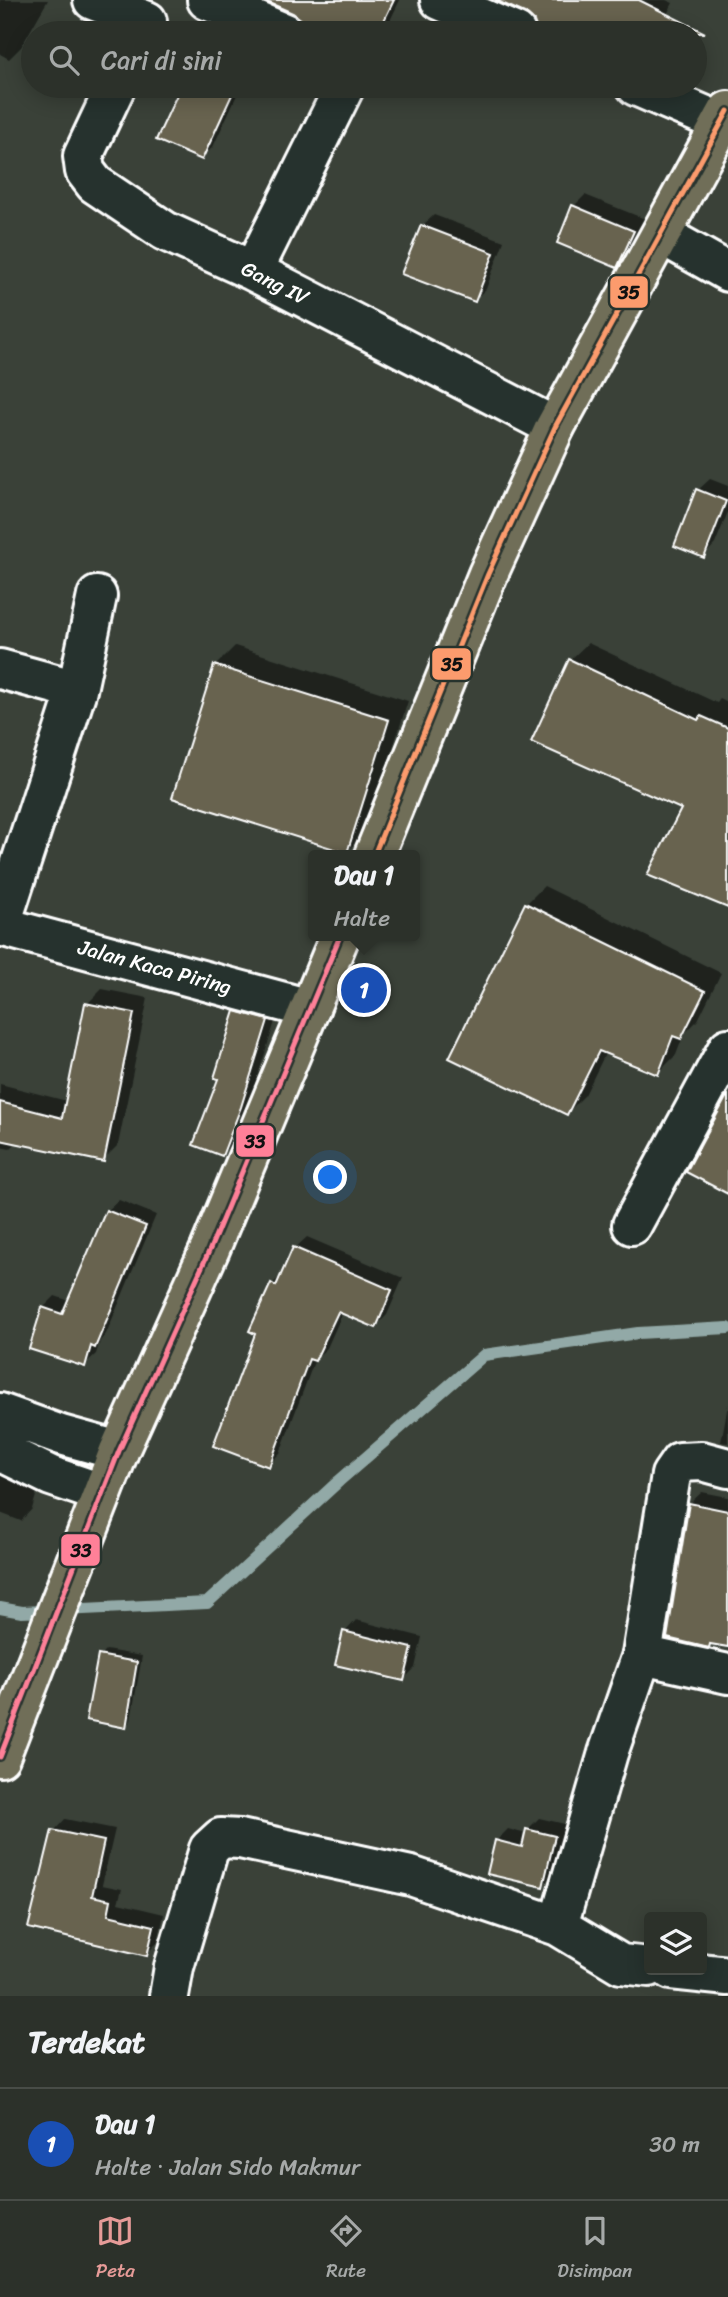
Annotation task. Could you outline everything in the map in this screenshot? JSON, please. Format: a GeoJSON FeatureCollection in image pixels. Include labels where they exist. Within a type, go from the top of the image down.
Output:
{"type":"FeatureCollection","features":[{"type":"Feature","properties":{"kind":"main road"},"geometry":{"type":"LineString","coordinates":[[376,850],[488,574],[555,427],[725,117]]}},
{"type":"Feature","properties":{"kind":"main road"},"geometry":{"type":"LineString","coordinates":[[0,1757],[101,1493],[210,1249],[338,941]]}},
{"type":"Feature","properties":{"kind":"street"},"geometry":{"type":"LineString","coordinates":[[93,0],[148,18]]}},
{"type":"Feature","properties":{"kind":"street"},"geometry":{"type":"LineString","coordinates":[[207,0],[256,21]]}},
{"type":"Feature","properties":{"kind":"street"},"geometry":{"type":"LineString","coordinates":[[440,0],[488,21]]}},
{"type":"Feature","properties":{"kind":"street","name":"Gang IV"},"geometry":{"type":"LineString","coordinates":[[110,98],[83,156],[85,171],[95,184],[165,231],[253,271],[555,427]]}},
{"type":"Feature","properties":{"kind":"street"},"geometry":{"type":"LineString","coordinates":[[253,271],[339,98]]}},
{"type":"Feature","properties":{"kind":"street"},"geometry":{"type":"LineString","coordinates":[[670,98],[725,117]]}},
{"type":"Feature","properties":{"kind":"street"},"geometry":{"type":"LineString","coordinates":[[662,235],[728,272]]}},
{"type":"Feature","properties":{"kind":"street"},"geometry":{"type":"LineString","coordinates":[[0,927],[77,690],[97,596]]}},
{"type":"Feature","properties":{"kind":"street"},"geometry":{"type":"LineString","coordinates":[[0,669],[77,690]]}},
{"type":"Feature","properties":{"kind":"street","name":"Jalan Kaca Piring"},"geometry":{"type":"LineString","coordinates":[[0,927],[310,1009]]}},
{"type":"Feature","properties":{"kind":"street"},"geometry":{"type":"LineString","coordinates":[[632,1225],[728,1048]]}},
{"type":"Feature","properties":{"kind":"street"},"geometry":{"type":"LineString","coordinates":[[0,1413],[61,1435],[119,1451]]}},
{"type":"Feature","properties":{"kind":"street"},"geometry":{"type":"LineString","coordinates":[[0,1451],[51,1476],[101,1493]]}},
{"type":"Feature","properties":{"kind":"street"},"geometry":{"type":"LineString","coordinates":[[558,1926],[608,1752],[642,1655],[671,1475],[680,1462],[702,1461],[728,1468]]}},
{"type":"Feature","properties":{"kind":"street"},"geometry":{"type":"LineString","coordinates":[[642,1655],[728,1674]]}},
{"type":"Feature","properties":{"kind":"street"},"geometry":{"type":"LineString","coordinates":[[169,1996],[174,1967],[209,1849],[221,1838],[240,1839],[411,1877],[558,1926],[627,1976]]}},
{"type":"Feature","properties":{"kind":"street"},"geometry":{"type":"LineString","coordinates":[[707,1974],[728,1976]]}},
{"type":"Feature","properties":{"kind":"building"},"geometry":{"type":"Polygon","coordinates":[[[263,0],[394,0],[384,21],[302,21],[293,13],[263,0]]]}},
{"type":"Feature","properties":{"kind":"building"},"geometry":{"type":"Polygon","coordinates":[[[495,0],[639,0],[681,21],[534,21],[525,13],[495,0]]]}},
{"type":"Feature","properties":{"kind":"building"},"geometry":{"type":"Polygon","coordinates":[[[175,98],[230,98],[202,160],[156,140],[175,98]]]}},
{"type":"Feature","properties":{"kind":"building"},"geometry":{"type":"Polygon","coordinates":[[[572,205],[634,231],[617,268],[557,243],[572,205]]]}},
{"type":"Feature","properties":{"kind":"building"},"geometry":{"type":"Polygon","coordinates":[[[421,225],[494,253],[475,302],[401,274],[421,225]]]}},
{"type":"Feature","properties":{"kind":"building"},"geometry":{"type":"Polygon","coordinates":[[[696,489],[726,501],[704,558],[674,546],[696,489]]]}},
{"type":"Feature","properties":{"kind":"building"},"geometry":{"type":"Polygon","coordinates":[[[569,659],[698,720],[701,716],[728,728],[728,908],[647,875],[681,809],[531,742],[569,659]]]}},
{"type":"Feature","properties":{"kind":"building"},"geometry":{"type":"Polygon","coordinates":[[[214,665],[389,720],[348,850],[337,850],[172,798],[214,665]]]}},
{"type":"Feature","properties":{"kind":"building"},"geometry":{"type":"Polygon","coordinates":[[[525,903],[705,991],[681,1039],[673,1036],[658,1075],[599,1051],[567,1115],[449,1058],[525,903]]]}},
{"type":"Feature","properties":{"kind":"building"},"geometry":{"type":"Polygon","coordinates":[[[85,1003],[134,1013],[104,1162],[0,1140],[0,1102],[62,1118],[85,1003]]]}},
{"type":"Feature","properties":{"kind":"building"},"geometry":{"type":"Polygon","coordinates":[[[235,1011],[268,1020],[241,1107],[222,1156],[193,1145],[218,1079],[214,1078],[235,1011]]]}},
{"type":"Feature","properties":{"kind":"building"},"geometry":{"type":"Polygon","coordinates":[[[728,1094],[728,1194],[686,1172],[728,1094]]]}},
{"type":"Feature","properties":{"kind":"building"},"geometry":{"type":"Polygon","coordinates":[[[106,1210],[146,1226],[95,1348],[91,1346],[85,1367],[29,1349],[42,1307],[62,1314],[106,1210]]]}},
{"type":"Feature","properties":{"kind":"building"},"geometry":{"type":"Polygon","coordinates":[[[293,1247],[392,1290],[376,1328],[338,1312],[315,1361],[309,1359],[269,1467],[213,1446],[255,1334],[249,1331],[271,1283],[276,1286],[293,1247]]]}},
{"type":"Feature","properties":{"kind":"building"},"geometry":{"type":"Polygon","coordinates":[[[689,1503],[728,1511],[728,1647],[710,1644],[709,1648],[667,1638],[689,1503]]]}},
{"type":"Feature","properties":{"kind":"building"},"geometry":{"type":"Polygon","coordinates":[[[343,1631],[412,1648],[404,1681],[335,1665],[343,1631]]]}},
{"type":"Feature","properties":{"kind":"building"},"geometry":{"type":"Polygon","coordinates":[[[98,1655],[137,1662],[126,1728],[86,1720],[98,1655]]]}},
{"type":"Feature","properties":{"kind":"building"},"geometry":{"type":"Polygon","coordinates":[[[526,1829],[555,1836],[543,1887],[487,1874],[495,1840],[522,1847],[526,1829]]]}},
{"type":"Feature","properties":{"kind":"building"},"geometry":{"type":"Polygon","coordinates":[[[52,1830],[104,1841],[92,1896],[111,1900],[108,1915],[154,1926],[147,1956],[28,1928],[52,1830]]]}},
{"type":"Feature","properties":{"kind":"waterway"},"geometry":{"type":"LineString","coordinates":[[0,1608],[22,1612],[207,1603],[339,1481],[484,1355],[638,1333],[728,1328]]}},
{"type":"Feature","properties":{"kind":"transit line","name":"35"},"geometry":{"type":"LineString","coordinates":[[376,850],[488,574],[555,427],[728,111]]}},
{"type":"Feature","properties":{"kind":"transit line","name":"33"},"geometry":{"type":"LineString","coordinates":[[0,1757],[119,1451],[210,1249],[338,941]]}},
{"type":"Feature","properties":{"kind":"place","name":"Dau 1"},"geometry":{"type":"Point","coordinates":[364,990]}}]}
